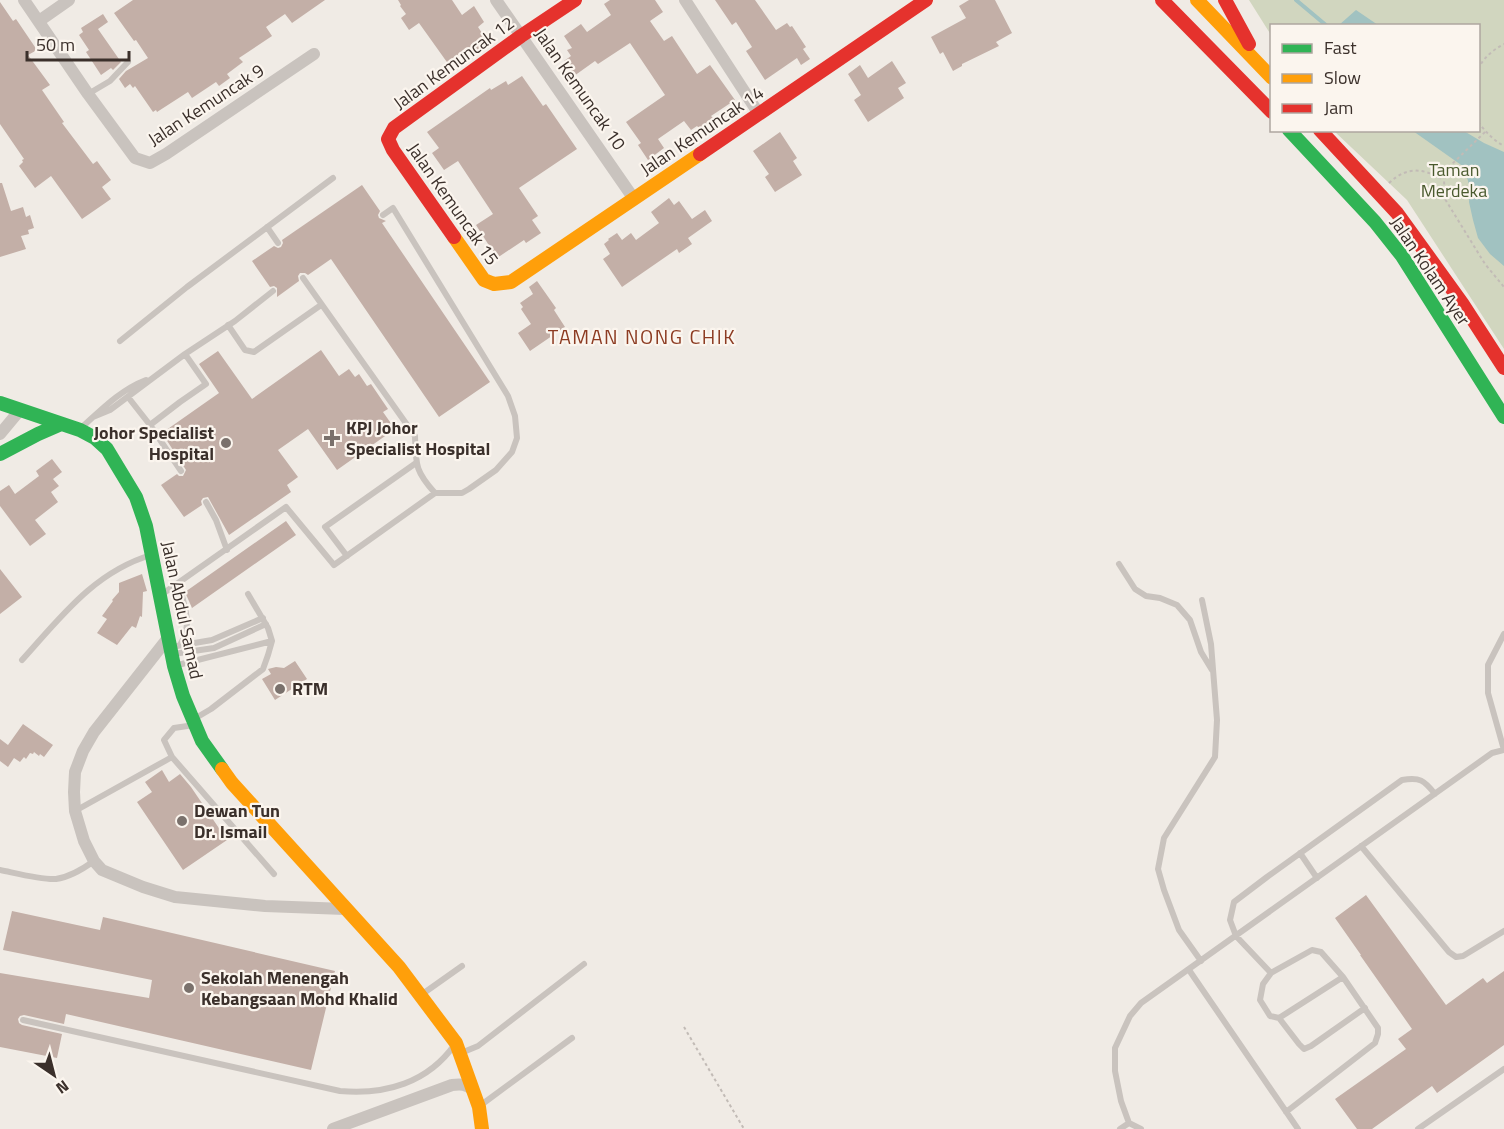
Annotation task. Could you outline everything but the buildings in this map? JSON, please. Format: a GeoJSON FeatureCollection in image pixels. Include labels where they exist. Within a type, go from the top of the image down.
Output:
{"type":"FeatureCollection","features":[{"type":"Feature","properties":{"kind":"street","name":"Jalan Kemuncak 9"},"geometry":{"type":"LineString","coordinates":[[24,0],[135,158],[150,163],[314,54]]}},
{"type":"Feature","properties":{"kind":"street"},"geometry":{"type":"LineString","coordinates":[[39,21],[69,0]]}},
{"type":"Feature","properties":{"kind":"street","name":"Jalan Kemuncak 10"},"geometry":{"type":"LineString","coordinates":[[496,0],[634,199]]}},
{"type":"Feature","properties":{"kind":"street","name":"Jalan Kemuncak 12"},"geometry":{"type":"LineString","coordinates":[[388,139],[394,128],[575,0]]}},
{"type":"Feature","properties":{"kind":"street"},"geometry":{"type":"LineString","coordinates":[[685,0],[759,114]]}},
{"type":"Feature","properties":{"kind":"street","name":"Jalan Kemuncak 14"},"geometry":{"type":"LineString","coordinates":[[495,284],[511,282],[926,0]]}},
{"type":"Feature","properties":{"kind":"street"},"geometry":{"type":"LineString","coordinates":[[1162,0],[1270,110]]}},
{"type":"Feature","properties":{"kind":"street"},"geometry":{"type":"LineString","coordinates":[[1197,0],[1268,74]]}},
{"type":"Feature","properties":{"kind":"street"},"geometry":{"type":"LineString","coordinates":[[1225,0],[1268,74]]}},
{"type":"Feature","properties":{"kind":"street","name":"Jalan Kolam Ayer"},"geometry":{"type":"LineString","coordinates":[[1291,132],[1375,222],[1402,256],[1504,417]]}},
{"type":"Feature","properties":{"kind":"street","name":"Jalan Kolam Ayer"},"geometry":{"type":"LineString","coordinates":[[1322,132],[1397,213],[1462,303],[1504,368]]}},
{"type":"Feature","properties":{"kind":"street","name":"Jalan Kemuncak 15"},"geometry":{"type":"LineString","coordinates":[[388,139],[393,150],[484,280],[495,284]]}},
{"type":"Feature","properties":{"kind":"street","name":"Jalan Abdul Samad"},"geometry":{"type":"LineString","coordinates":[[0,403],[80,430],[107,448],[136,498],[146,526],[183,696],[201,741],[232,783],[399,967],[421,995],[457,1048],[481,1114],[482,1129]]}},
{"type":"Feature","properties":{"kind":"street"},"geometry":{"type":"LineString","coordinates":[[0,434],[20,410]]}},
{"type":"Feature","properties":{"kind":"street"},"geometry":{"type":"LineString","coordinates":[[0,454],[61,424]]}},
{"type":"Feature","properties":{"kind":"street"},"geometry":{"type":"LineString","coordinates":[[173,650],[94,732],[75,772],[75,811],[84,841],[94,861],[102,870],[175,897],[265,906],[345,909]]}},
{"type":"Feature","properties":{"kind":"street"},"geometry":{"type":"LineString","coordinates":[[333,1129],[452,1085],[461,1084],[473,1090]]}},
{"type":"Feature","properties":{"kind":"lane"},"geometry":{"type":"LineString","coordinates":[[88,94],[110,81],[128,62]]}},
{"type":"Feature","properties":{"kind":"lane"},"geometry":{"type":"LineString","coordinates":[[120,341],[187,287],[333,178]]}},
{"type":"Feature","properties":{"kind":"lane"},"geometry":{"type":"LineString","coordinates":[[160,596],[286,507],[334,565],[435,493],[462,493],[470,489],[496,470],[512,452],[518,438],[515,416],[508,396],[393,208],[382,215]]}},
{"type":"Feature","properties":{"kind":"lane"},"geometry":{"type":"LineString","coordinates":[[267,227],[278,243]]}},
{"type":"Feature","properties":{"kind":"lane"},"geometry":{"type":"LineString","coordinates":[[303,278],[415,436],[416,463],[422,480],[435,493]]}},
{"type":"Feature","properties":{"kind":"lane"},"geometry":{"type":"LineString","coordinates":[[93,417],[110,410],[273,291]]}},
{"type":"Feature","properties":{"kind":"lane"},"geometry":{"type":"LineString","coordinates":[[228,326],[245,350],[254,352],[321,305]]}},
{"type":"Feature","properties":{"kind":"lane"},"geometry":{"type":"LineString","coordinates":[[150,425],[206,384],[185,354]]}},
{"type":"Feature","properties":{"kind":"lane"},"geometry":{"type":"LineString","coordinates":[[80,430],[105,405],[133,385],[150,379]]}},
{"type":"Feature","properties":{"kind":"lane"},"geometry":{"type":"LineString","coordinates":[[128,397],[181,471]]}},
{"type":"Feature","properties":{"kind":"lane"},"geometry":{"type":"LineString","coordinates":[[347,556],[325,527],[416,463]]}},
{"type":"Feature","properties":{"kind":"lane"},"geometry":{"type":"LineString","coordinates":[[206,502],[216,520],[227,550]]}},
{"type":"Feature","properties":{"kind":"lane"},"geometry":{"type":"LineString","coordinates":[[22,660],[84,592],[114,570],[152,554]]}},
{"type":"Feature","properties":{"kind":"lane"},"geometry":{"type":"LineString","coordinates":[[1119,564],[1135,589],[1146,596],[1160,598],[1177,605],[1190,620],[1201,652],[1212,670]]}},
{"type":"Feature","properties":{"kind":"lane"},"geometry":{"type":"LineString","coordinates":[[249,594],[272,641],[263,669],[194,723],[174,728],[164,740],[172,757],[274,874]]}},
{"type":"Feature","properties":{"kind":"lane"},"geometry":{"type":"LineString","coordinates":[[173,650],[186,636],[188,628],[182,596]]}},
{"type":"Feature","properties":{"kind":"lane"},"geometry":{"type":"LineString","coordinates":[[1201,961],[1179,930],[1158,869],[1164,838],[1215,757],[1217,720],[1211,644],[1202,600]]}},
{"type":"Feature","properties":{"kind":"lane"},"geometry":{"type":"LineString","coordinates":[[173,650],[214,648],[264,621]]}},
{"type":"Feature","properties":{"kind":"lane"},"geometry":{"type":"LineString","coordinates":[[173,650],[212,640],[264,621]]}},
{"type":"Feature","properties":{"kind":"lane"},"geometry":{"type":"LineString","coordinates":[[1141,1129],[1129,1123],[1121,1101],[1115,1071],[1115,1048],[1130,1016],[1141,1003],[1361,846],[1492,753],[1504,750],[1488,693],[1488,665],[1504,634]]}},
{"type":"Feature","properties":{"kind":"lane"},"geometry":{"type":"LineString","coordinates":[[173,650],[272,641]]}},
{"type":"Feature","properties":{"kind":"lane"},"geometry":{"type":"LineString","coordinates":[[75,811],[172,757]]}},
{"type":"Feature","properties":{"kind":"lane"},"geometry":{"type":"LineString","coordinates":[[1271,973],[1236,936],[1230,920],[1234,902],[1402,780],[1415,778],[1426,783],[1435,794]]}},
{"type":"Feature","properties":{"kind":"lane"},"geometry":{"type":"LineString","coordinates":[[1361,846],[1449,952],[1456,957],[1463,956],[1504,931]]}},
{"type":"Feature","properties":{"kind":"lane"},"geometry":{"type":"LineString","coordinates":[[1300,853],[1317,878]]}},
{"type":"Feature","properties":{"kind":"lane"},"geometry":{"type":"LineString","coordinates":[[0,870],[56,879],[76,873],[94,861]]}},
{"type":"Feature","properties":{"kind":"lane"},"geometry":{"type":"LineString","coordinates":[[1286,1112],[1375,1043],[1378,1028],[1365,1008],[1343,976],[1321,952],[1312,950],[1271,973],[1263,984],[1260,1000],[1270,1016],[1279,1018],[1304,1049],[1365,1008]]}},
{"type":"Feature","properties":{"kind":"lane"},"geometry":{"type":"LineString","coordinates":[[23,1020],[340,1091],[359,1093],[384,1090],[407,1083],[432,1069],[457,1048],[478,1046],[584,964]]}},
{"type":"Feature","properties":{"kind":"lane"},"geometry":{"type":"LineString","coordinates":[[421,995],[462,966]]}},
{"type":"Feature","properties":{"kind":"lane"},"geometry":{"type":"LineString","coordinates":[[1189,969],[1298,1129]]}},
{"type":"Feature","properties":{"kind":"lane"},"geometry":{"type":"LineString","coordinates":[[1279,1018],[1343,976]]}},
{"type":"Feature","properties":{"kind":"lane"},"geometry":{"type":"LineString","coordinates":[[478,1107],[572,1038]]}},
{"type":"Feature","properties":{"kind":"lane"},"geometry":{"type":"LineString","coordinates":[[1418,1129],[1504,1068]]}},
{"type":"Feature","properties":{"kind":"lane"},"geometry":{"type":"LineString","coordinates":[[1120,1129],[1129,1123]]}},
{"type":"Feature","properties":{"kind":"path"},"geometry":{"type":"LineString","coordinates":[[1480,66],[1493,50],[1504,44]]}},
{"type":"Feature","properties":{"kind":"path"},"geometry":{"type":"LineString","coordinates":[[1480,124],[1485,132],[1504,146]]}},
{"type":"Feature","properties":{"kind":"path"},"geometry":{"type":"LineString","coordinates":[[1485,132],[1447,170],[1444,180],[1445,199],[1485,264],[1504,286]]}},
{"type":"Feature","properties":{"kind":"path"},"geometry":{"type":"LineString","coordinates":[[1393,179],[1410,171],[1421,170],[1444,180]]}},
{"type":"Feature","properties":{"kind":"path"},"geometry":{"type":"LineString","coordinates":[[684,1027],[744,1129]]}},
{"type":"Feature","properties":{"kind":"green space","name":"Taman Merdeka"},"geometry":{"type":"Polygon","coordinates":[[[1249,0],[1504,0],[1504,349],[1407,200],[1335,132],[1480,132],[1480,24],[1270,24],[1270,33],[1249,0]]]}},
{"type":"Feature","properties":{"kind":"water"},"geometry":{"type":"Polygon","coordinates":[[[1356,10],[1377,24],[1340,24],[1356,10]]]}},
{"type":"Feature","properties":{"kind":"water"},"geometry":{"type":"Polygon","coordinates":[[[1414,132],[1466,132],[1504,152],[1504,266],[1490,254],[1478,238],[1469,202],[1470,188],[1464,167],[1414,132]]]}},
{"type":"Feature","properties":{"kind":"waterway"},"geometry":{"type":"LineString","coordinates":[[1296,0],[1325,24]]}},
{"type":"Feature","properties":{"kind":"traffic: fast"},"geometry":{"type":"LineString","coordinates":[[1291,132],[1375,222],[1402,256],[1504,417]]}},
{"type":"Feature","properties":{"kind":"traffic: fast"},"geometry":{"type":"LineString","coordinates":[[0,403],[80,430],[95,438],[107,449],[136,497],[146,526],[174,666],[183,696],[202,741],[222,769]]}},
{"type":"Feature","properties":{"kind":"traffic: fast"},"geometry":{"type":"LineString","coordinates":[[0,454],[61,424]]}},
{"type":"Feature","properties":{"kind":"traffic: slow"},"geometry":{"type":"LineString","coordinates":[[1197,0],[1270,76]]}},
{"type":"Feature","properties":{"kind":"traffic: slow"},"geometry":{"type":"LineString","coordinates":[[454,237],[484,280],[494,284],[511,282],[700,154]]}},
{"type":"Feature","properties":{"kind":"traffic: slow"},"geometry":{"type":"LineString","coordinates":[[222,769],[232,783],[399,967],[456,1043],[479,1107],[482,1129]]}},
{"type":"Feature","properties":{"kind":"traffic: jam"},"geometry":{"type":"LineString","coordinates":[[454,237],[393,150],[388,139],[394,128],[575,0]]}},
{"type":"Feature","properties":{"kind":"traffic: jam"},"geometry":{"type":"LineString","coordinates":[[700,154],[926,0]]}},
{"type":"Feature","properties":{"kind":"traffic: jam"},"geometry":{"type":"LineString","coordinates":[[1162,0],[1270,110]]}},
{"type":"Feature","properties":{"kind":"traffic: jam"},"geometry":{"type":"LineString","coordinates":[[1225,0],[1249,44]]}},
{"type":"Feature","properties":{"kind":"traffic: jam"},"geometry":{"type":"LineString","coordinates":[[1322,132],[1397,213],[1462,303],[1504,368]]}},
{"type":"Feature","properties":{"kind":"place","name":"KPJ Johor Specialist Hospital"},"geometry":{"type":"Point","coordinates":[332,438]}},
{"type":"Feature","properties":{"kind":"place","name":"Johor Specialist Hospital"},"geometry":{"type":"Point","coordinates":[226,443]}},
{"type":"Feature","properties":{"kind":"place","name":"RTM"},"geometry":{"type":"Point","coordinates":[280,689]}},
{"type":"Feature","properties":{"kind":"place","name":"Dewan Tun Dr. Ismail"},"geometry":{"type":"Point","coordinates":[182,821]}},
{"type":"Feature","properties":{"kind":"place","name":"Sekolah Menengah Kebangsaan Mohd Khalid"},"geometry":{"type":"Point","coordinates":[189,988]}},
{"type":"Feature","properties":{"kind":"district","name":"TAMAN NONG CHIK"},"geometry":{"type":"Point","coordinates":[642,337]}}]}
